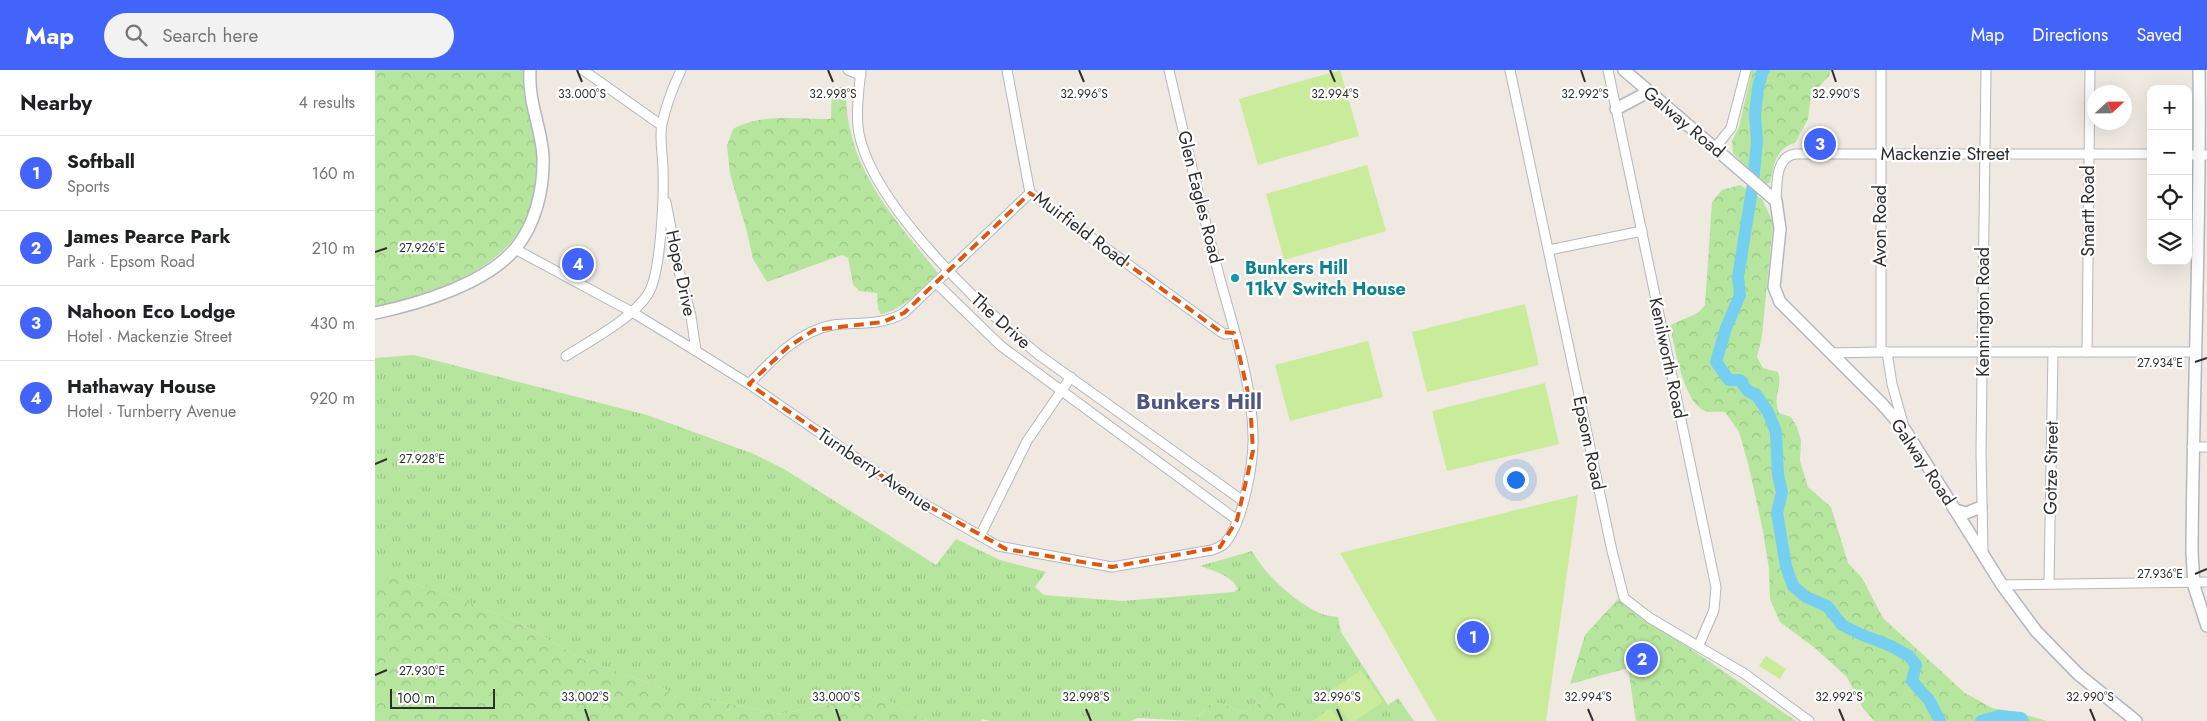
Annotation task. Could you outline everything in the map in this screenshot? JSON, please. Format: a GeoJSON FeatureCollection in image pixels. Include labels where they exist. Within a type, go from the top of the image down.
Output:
{"type":"FeatureCollection","features":[{"type":"Feature","properties":{"kind":"street"},"geometry":{"type":"LineString","coordinates":[[375,313],[409,304],[461,286],[479,277],[515,249],[529,228],[541,193],[543,155],[531,100],[530,70]]}},
{"type":"Feature","properties":{"kind":"street"},"geometry":{"type":"LineString","coordinates":[[583,70],[661,125]]}},
{"type":"Feature","properties":{"kind":"street","name":"Hope Drive"},"geometry":{"type":"LineString","coordinates":[[681,70],[673,87],[661,125],[664,194],[679,271],[691,316],[696,351]]}},
{"type":"Feature","properties":{"kind":"street"},"geometry":{"type":"LineString","coordinates":[[848,70],[861,72]]}},
{"type":"Feature","properties":{"kind":"street","name":"Muirfield Road"},"geometry":{"type":"LineString","coordinates":[[1007,70],[1030,192],[1221,332],[1225,334],[1234,332]]}},
{"type":"Feature","properties":{"kind":"street","name":"Glen Eagles Road"},"geometry":{"type":"LineString","coordinates":[[1169,70],[1250,401],[1253,434],[1252,465],[1243,501]]}},
{"type":"Feature","properties":{"kind":"street","name":"Epsom Road"},"geometry":{"type":"LineString","coordinates":[[1510,70],[1610,542],[1624,598],[1650,618],[1699,645],[1779,697],[1809,721]]}},
{"type":"Feature","properties":{"kind":"street","name":"Kenilworth Road"},"geometry":{"type":"LineString","coordinates":[[1608,70],[1716,587],[1714,610],[1699,645]]}},
{"type":"Feature","properties":{"kind":"street","name":"Galway Road"},"geometry":{"type":"LineString","coordinates":[[1624,70],[1745,172],[1776,201],[1780,229],[1774,287],[1779,302],[1905,430],[2002,585],[2023,614],[2061,657],[2136,721]]}},
{"type":"Feature","properties":{"kind":"street"},"geometry":{"type":"LineString","coordinates":[[1715,148],[1731,128],[1745,70]]}},
{"type":"Feature","properties":{"kind":"street","name":"Avon Road"},"geometry":{"type":"LineString","coordinates":[[1881,70],[1880,154],[1884,352],[1891,384],[1905,430]]}},
{"type":"Feature","properties":{"kind":"street","name":"Kennington Road"},"geometry":{"type":"LineString","coordinates":[[1983,554],[1981,507],[1986,70]]}},
{"type":"Feature","properties":{"kind":"street","name":"Smartt Road"},"geometry":{"type":"LineString","coordinates":[[2087,352],[2090,70]]}},
{"type":"Feature","properties":{"kind":"street"},"geometry":{"type":"LineString","coordinates":[[2199,70],[2193,447],[2193,583],[2207,626]]}},
{"type":"Feature","properties":{"kind":"street","name":"The Drive"},"geometry":{"type":"LineString","coordinates":[[861,72],[857,108],[858,128],[874,174],[903,218],[949,271],[1012,333],[1243,501]]}},
{"type":"Feature","properties":{"kind":"street"},"geometry":{"type":"LineString","coordinates":[[1616,109],[1648,92]]}},
{"type":"Feature","properties":{"kind":"street","name":"Mackenzie Street"},"geometry":{"type":"LineString","coordinates":[[1776,201],[1781,163],[1787,156],[1795,154],[2147,154]]}},
{"type":"Feature","properties":{"kind":"street"},"geometry":{"type":"LineString","coordinates":[[749,384],[788,347],[815,330],[835,325],[883,322],[907,310],[1030,192]]}},
{"type":"Feature","properties":{"kind":"street","name":"Hope Drive"},"geometry":{"type":"LineString","coordinates":[[566,356],[632,312],[648,295],[654,279],[664,194]]}},
{"type":"Feature","properties":{"kind":"street"},"geometry":{"type":"LineString","coordinates":[[1549,250],[1642,231]]}},
{"type":"Feature","properties":{"kind":"street","name":"Turnberry Avenue"},"geometry":{"type":"LineString","coordinates":[[515,249],[632,312],[696,351],[749,384],[915,498],[1006,549],[1112,568],[1220,547],[1230,536],[1243,501]]}},
{"type":"Feature","properties":{"kind":"street","name":"The Drive"},"geometry":{"type":"LineString","coordinates":[[936,283],[1001,346],[1237,520]]}},
{"type":"Feature","properties":{"kind":"street"},"geometry":{"type":"LineString","coordinates":[[1831,354],[1884,352],[2195,352]]}},
{"type":"Feature","properties":{"kind":"street","name":"Gotze Street"},"geometry":{"type":"LineString","coordinates":[[2049,583],[2053,352]]}},
{"type":"Feature","properties":{"kind":"street"},"geometry":{"type":"LineString","coordinates":[[980,536],[1027,441],[1071,377]]}},
{"type":"Feature","properties":{"kind":"street"},"geometry":{"type":"LineString","coordinates":[[2193,447],[2207,447]]}},
{"type":"Feature","properties":{"kind":"street"},"geometry":{"type":"LineString","coordinates":[[1955,510],[1966,514],[1981,507]]}},
{"type":"Feature","properties":{"kind":"street"},"geometry":{"type":"LineString","coordinates":[[2002,585],[2207,582]]}},
{"type":"Feature","properties":{"kind":"highlighted area"},"geometry":{"type":"Polygon","coordinates":[[[1030,193],[1221,332],[1234,333],[1250,401],[1253,451],[1237,520],[1220,547],[1112,567],[1006,549],[914,498],[749,384],[788,347],[814,330],[883,322],[904,313],[1030,193]]]}},
{"type":"Feature","properties":{"kind":"green space"},"geometry":{"type":"Polygon","coordinates":[[[375,70],[525,70],[524,79],[534,131],[539,171],[537,192],[528,217],[515,237],[500,253],[482,267],[462,278],[419,295],[375,307],[375,70]]]}},
{"type":"Feature","properties":{"kind":"green space"},"geometry":{"type":"Polygon","coordinates":[[[1340,70],[1359,136],[1258,165],[1239,99],[1340,70]]]}},
{"type":"Feature","properties":{"kind":"green space"},"geometry":{"type":"Polygon","coordinates":[[[1752,70],[1831,70],[1829,76],[1811,95],[1808,119],[1795,143],[1788,145],[1779,153],[1774,164],[1770,183],[1763,184],[1733,153],[1732,141],[1739,127],[1752,70]]]}},
{"type":"Feature","properties":{"kind":"green space"},"geometry":{"type":"Polygon","coordinates":[[[832,87],[846,87],[847,115],[853,141],[862,165],[874,188],[904,231],[938,273],[905,303],[881,314],[878,309],[877,293],[859,291],[853,284],[848,258],[842,255],[767,282],[753,259],[730,174],[727,146],[733,129],[744,124],[768,119],[831,119],[832,87]]]}},
{"type":"Feature","properties":{"kind":"green space"},"geometry":{"type":"Polygon","coordinates":[[[1367,165],[1386,231],[1284,260],[1266,194],[1367,165]]]}},
{"type":"Feature","properties":{"kind":"green space"},"geometry":{"type":"Polygon","coordinates":[[[1740,185],[1762,199],[1773,222],[1762,336],[1757,357],[1763,368],[1778,372],[1777,407],[1779,413],[1791,417],[1797,427],[1801,441],[1800,461],[1808,487],[1831,507],[1848,563],[1862,578],[1883,618],[1965,693],[1992,708],[2016,712],[2047,721],[1874,721],[1862,707],[1847,677],[1815,648],[1780,622],[1770,599],[1769,569],[1763,531],[1739,432],[1725,412],[1705,411],[1691,397],[1681,373],[1670,325],[1698,313],[1705,305],[1712,202],[1722,190],[1740,185]]]}},
{"type":"Feature","properties":{"kind":"green space"},"geometry":{"type":"Polygon","coordinates":[[[1525,304],[1539,365],[1427,392],[1412,332],[1525,304]]]}},
{"type":"Feature","properties":{"kind":"green space"},"geometry":{"type":"Polygon","coordinates":[[[1368,341],[1383,397],[1290,421],[1275,365],[1368,341]]]}},
{"type":"Feature","properties":{"kind":"green space"},"geometry":{"type":"Polygon","coordinates":[[[414,355],[647,415],[754,454],[784,469],[936,565],[956,539],[1000,560],[1046,572],[1035,587],[1044,595],[1122,601],[1234,592],[1238,589],[1231,580],[1222,574],[1200,566],[1252,551],[1273,579],[1292,596],[1322,614],[1338,617],[1341,632],[1388,705],[1398,698],[1414,721],[1282,721],[1286,708],[1270,692],[1262,702],[1243,712],[1220,703],[1204,710],[1194,721],[1137,718],[1131,721],[990,721],[982,719],[981,721],[928,721],[877,695],[781,714],[698,698],[675,698],[665,689],[578,657],[526,626],[442,592],[375,572],[375,358],[414,355]]]}},
{"type":"Feature","properties":{"kind":"green space"},"geometry":{"type":"Polygon","coordinates":[[[1545,383],[1559,444],[1447,471],[1432,411],[1545,383]]]}},
{"type":"Feature","properties":{"kind":"green space"},"geometry":{"type":"Polygon","coordinates":[[[1578,495],[1546,721],[1437,721],[1340,553],[1578,495]]]}},
{"type":"Feature","properties":{"kind":"green space"},"geometry":{"type":"Polygon","coordinates":[[[375,572],[442,592],[526,626],[578,657],[665,689],[675,698],[698,698],[781,714],[877,695],[928,721],[375,721],[375,572]]]}},
{"type":"Feature","properties":{"kind":"green space"},"geometry":{"type":"Polygon","coordinates":[[[1618,599],[1796,721],[1636,721],[1628,668],[1570,684],[1585,635],[1618,599]]]}},
{"type":"Feature","properties":{"kind":"green space"},"geometry":{"type":"Polygon","coordinates":[[[1766,656],[1786,669],[1780,679],[1759,666],[1766,656]]]}},
{"type":"Feature","properties":{"kind":"green space"},"geometry":{"type":"Polygon","coordinates":[[[1361,670],[1383,702],[1355,721],[1349,721],[1329,692],[1361,670]]]}},
{"type":"Feature","properties":{"kind":"green space"},"geometry":{"type":"Polygon","coordinates":[[[1281,688],[1288,691],[1291,699],[1282,721],[1194,721],[1212,702],[1220,703],[1243,712],[1262,702],[1270,692],[1281,688]]]}},
{"type":"Feature","properties":{"kind":"green space"},"geometry":{"type":"Polygon","coordinates":[[[1330,708],[1340,721],[1313,721],[1330,708]]]}},
{"type":"Feature","properties":{"kind":"waterway"},"geometry":{"type":"LineString","coordinates":[[1764,70],[1758,88],[1755,115],[1757,141],[1753,184],[1738,277],[1740,295],[1726,328],[1716,362],[1729,380],[1740,380],[1747,390],[1757,396],[1768,412],[1776,432],[1778,475],[1782,492],[1777,513],[1786,566],[1793,586],[1806,597],[1827,606],[1842,625],[1891,646],[1909,656],[1916,665],[1912,681],[1929,700],[1940,721]]}},
{"type":"Feature","properties":{"kind":"waterway"},"geometry":{"type":"LineString","coordinates":[[1981,721],[1999,716],[2021,718],[2023,721]]}},
{"type":"Feature","properties":{"kind":"place","name":"Nahoon Eco Lodge"},"geometry":{"type":"Point","coordinates":[1820,144]}},
{"type":"Feature","properties":{"kind":"place","name":"Hathaway House"},"geometry":{"type":"Point","coordinates":[578,264]}},
{"type":"Feature","properties":{"kind":"place","name":"Bunkers Hill 11kV Switch House"},"geometry":{"type":"Point","coordinates":[1235,278]}},
{"type":"Feature","properties":{"kind":"place","name":"Softball"},"geometry":{"type":"Point","coordinates":[1473,637]}},
{"type":"Feature","properties":{"kind":"place","name":"James Pearce Park"},"geometry":{"type":"Point","coordinates":[1642,659]}},
{"type":"Feature","properties":{"kind":"district","name":"Bunkers Hill"},"geometry":{"type":"Point","coordinates":[1199,401]}}]}
